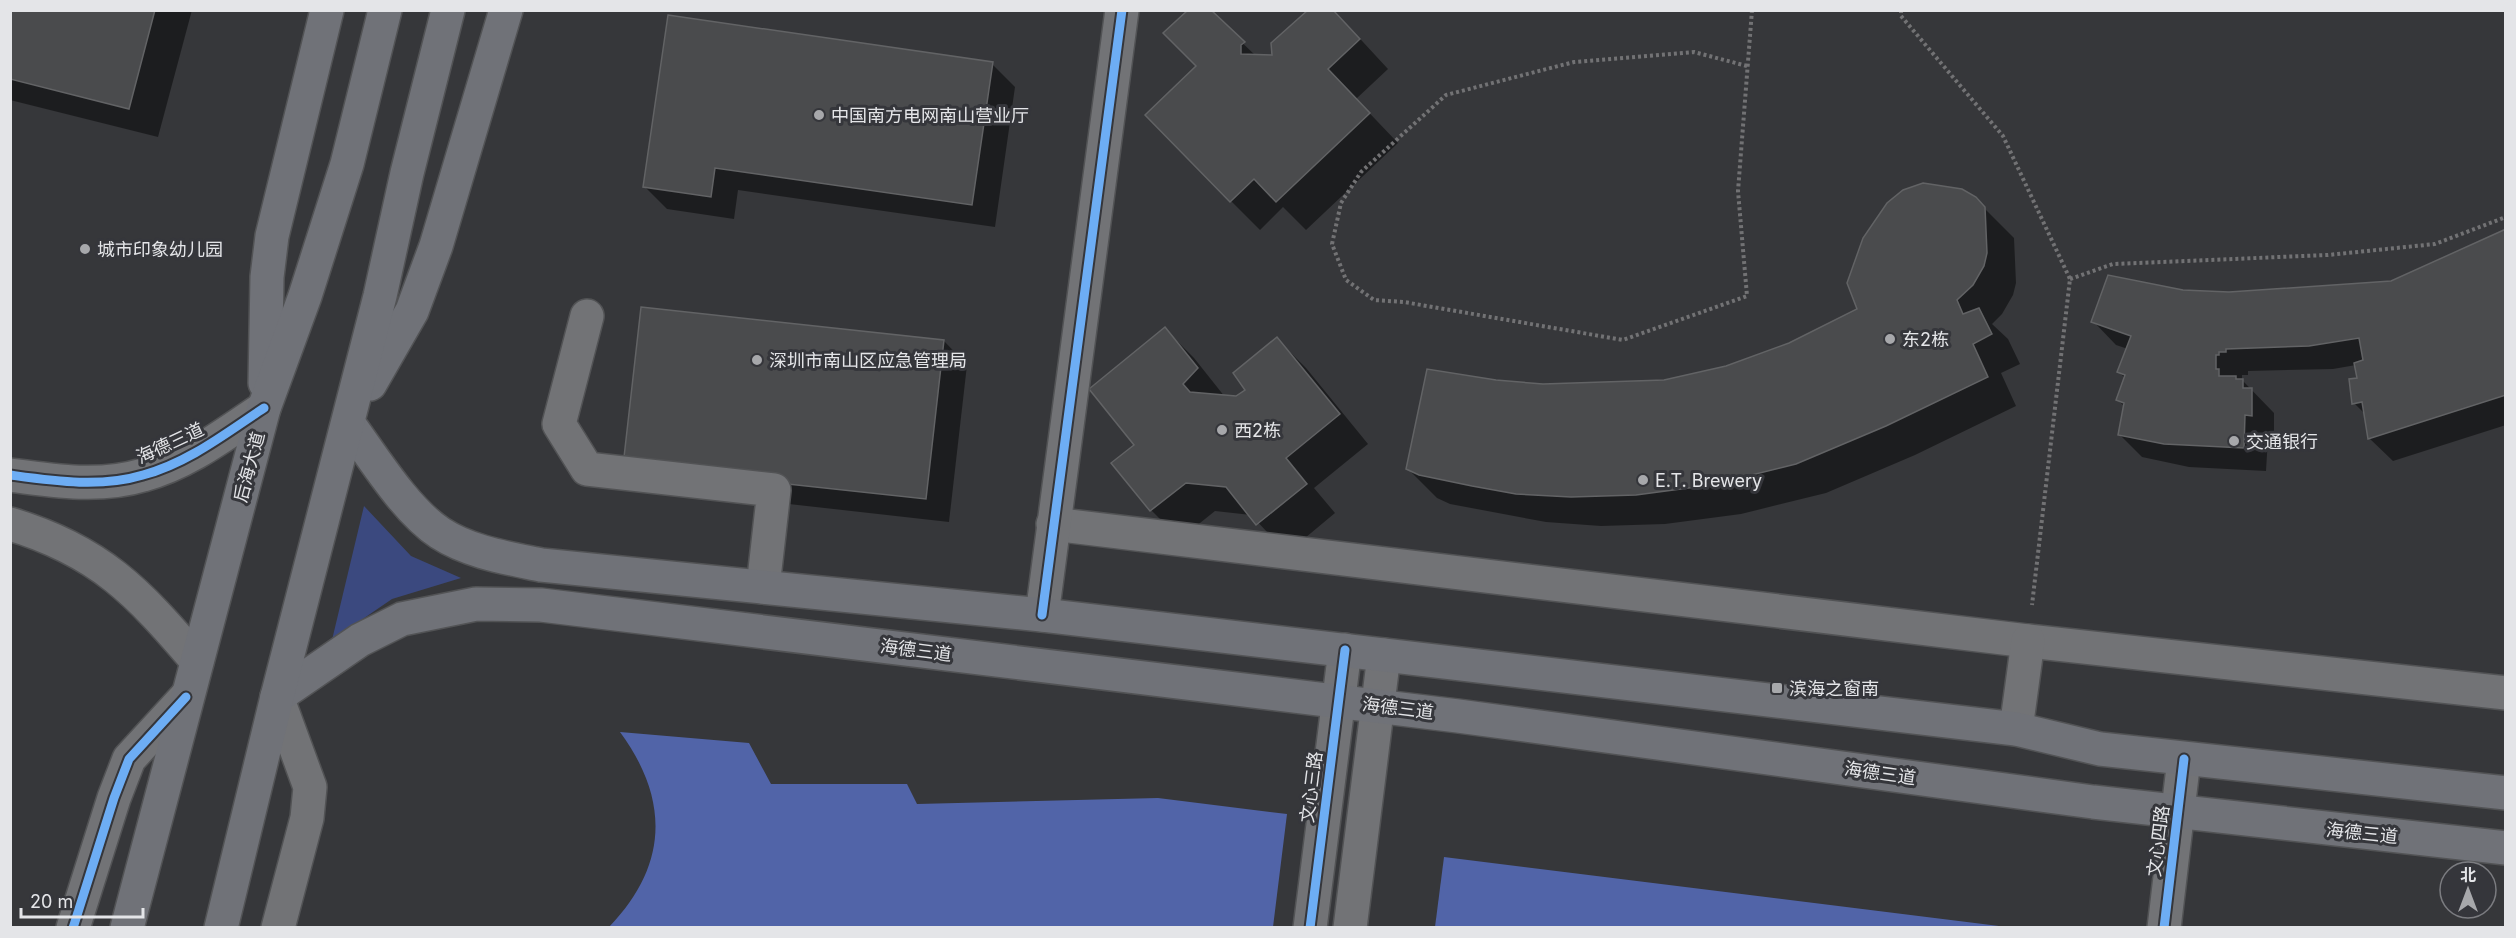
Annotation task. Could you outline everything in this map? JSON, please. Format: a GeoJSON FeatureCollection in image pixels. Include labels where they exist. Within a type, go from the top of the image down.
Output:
{"type":"FeatureCollection","features":[{"type":"Feature","properties":{"kind":"main road"},"geometry":{"type":"LineString","coordinates":[[264,408],[267,277],[272,236],[327,10]]}},
{"type":"Feature","properties":{"kind":"main road","name":"后海大道"},"geometry":{"type":"LineString","coordinates":[[127,927],[264,408],[305,296],[347,164],[385,10]]}},
{"type":"Feature","properties":{"kind":"main road"},"geometry":{"type":"LineString","coordinates":[[220,927],[380,296],[407,173],[448,10]]}},
{"type":"Feature","properties":{"kind":"main road"},"geometry":{"type":"LineString","coordinates":[[348,423],[412,311],[436,246],[506,10]]}},
{"type":"Feature","properties":{"kind":"main road"},"geometry":{"type":"LineString","coordinates":[[348,423],[401,496],[440,533],[490,555],[541,565],[1042,615],[1344,650],[2016,729],[2100,748],[2184,759],[2505,793]]}},
{"type":"Feature","properties":{"kind":"main road","name":"海德三道"},"geometry":{"type":"LineString","coordinates":[[277,698],[360,640],[402,619],[476,604],[541,605],[1378,706],[2178,812],[2505,848]]}},
{"type":"Feature","properties":{"kind":"street"},"geometry":{"type":"LineString","coordinates":[[1042,615],[1122,10]]}},
{"type":"Feature","properties":{"kind":"street"},"geometry":{"type":"LineString","coordinates":[[587,316],[559,424],[587,469],[774,490],[763,586]]}},
{"type":"Feature","properties":{"kind":"street","name":"海德三道"},"geometry":{"type":"LineString","coordinates":[[10,475],[57,481],[108,482],[143,476],[189,456],[264,408]]}},
{"type":"Feature","properties":{"kind":"street"},"geometry":{"type":"LineString","coordinates":[[10,524],[53,539],[112,572],[138,595],[197,660]]}},
{"type":"Feature","properties":{"kind":"street"},"geometry":{"type":"LineString","coordinates":[[1053,524],[2028,641],[2505,693]]}},
{"type":"Feature","properties":{"kind":"street"},"geometry":{"type":"LineString","coordinates":[[2016,729],[2028,641]]}},
{"type":"Feature","properties":{"kind":"street","name":"文心三路"},"geometry":{"type":"LineString","coordinates":[[1310,927],[1344,650]]}},
{"type":"Feature","properties":{"kind":"street"},"geometry":{"type":"LineString","coordinates":[[1350,927],[1384,655]]}},
{"type":"Feature","properties":{"kind":"street"},"geometry":{"type":"LineString","coordinates":[[73,927],[114,798],[129,759],[186,698]]}},
{"type":"Feature","properties":{"kind":"street"},"geometry":{"type":"LineString","coordinates":[[277,698],[310,787],[307,818],[278,927]]}},
{"type":"Feature","properties":{"kind":"street","name":"文心四路"},"geometry":{"type":"LineString","coordinates":[[2164,927],[2184,759]]}},
{"type":"Feature","properties":{"kind":"path"},"geometry":{"type":"LineString","coordinates":[[1747,66],[1694,51],[1574,62],[1446,94],[1361,172],[1341,203],[1332,244],[1346,280],[1374,300],[1404,302],[1623,340],[1747,296],[1738,191],[1752,10]]}},
{"type":"Feature","properties":{"kind":"path"},"geometry":{"type":"LineString","coordinates":[[1901,10],[1901,16],[2003,136],[2070,279],[2028,641]]}},
{"type":"Feature","properties":{"kind":"path"},"geometry":{"type":"LineString","coordinates":[[2070,279],[2113,264],[2328,255],[2435,244],[2505,217]]}},
{"type":"Feature","properties":{"kind":"shaded area"},"geometry":{"type":"Polygon","coordinates":[[[364,506],[411,556],[461,578],[392,599],[332,640],[364,506]]]}},
{"type":"Feature","properties":{"kind":"shaded area"},"geometry":{"type":"Polygon","coordinates":[[[620,732],[749,743],[771,784],[907,784],[917,804],[1158,798],[1287,814],[1273,927],[609,927],[628,904],[643,880],[652,856],[655,832],[654,807],[648,783],[636,757],[620,732]]]}},
{"type":"Feature","properties":{"kind":"shaded area"},"geometry":{"type":"Polygon","coordinates":[[[1444,857],[2007,927],[1435,927],[1444,857]]]}},
{"type":"Feature","properties":{"kind":"building"},"geometry":{"type":"Polygon","coordinates":[[[10,10],[155,10],[129,109],[10,79],[10,10]]]}},
{"type":"Feature","properties":{"kind":"building"},"geometry":{"type":"Polygon","coordinates":[[[1188,10],[1211,10],[1245,42],[1241,45],[1241,54],[1272,55],[1271,43],[1308,10],[1333,10],[1360,39],[1328,69],[1370,113],[1276,202],[1254,179],[1230,202],[1145,115],[1196,66],[1163,33],[1188,10]]]}},
{"type":"Feature","properties":{"kind":"building","name":"中国南方电网南山营业厅"},"geometry":{"type":"Polygon","coordinates":[[[668,15],[993,62],[972,205],[715,168],[711,197],[643,187],[668,15]]]}},
{"type":"Feature","properties":{"kind":"building","name":"东2栋"},"geometry":{"type":"Polygon","coordinates":[[[1923,183],[1962,189],[1976,197],[1985,207],[1987,253],[1984,266],[1973,285],[1957,300],[1963,314],[1979,308],[1992,334],[1973,344],[1988,377],[1886,426],[1796,464],[1711,485],[1636,495],[1571,497],[1516,494],[1419,475],[1406,469],[1427,369],[1496,380],[1543,384],[1664,380],[1726,366],[1789,343],[1857,309],[1847,283],[1863,238],[1887,203],[1903,190],[1923,183]]]}},
{"type":"Feature","properties":{"kind":"building"},"geometry":{"type":"Polygon","coordinates":[[[2506,229],[2506,395],[2368,439],[2362,402],[2352,404],[2349,379],[2357,378],[2354,363],[2363,360],[2359,338],[2309,346],[2226,349],[2226,352],[2219,352],[2219,355],[2216,355],[2216,369],[2219,369],[2219,376],[2236,376],[2236,379],[2243,379],[2243,388],[2252,388],[2252,416],[2245,415],[2244,448],[2164,444],[2118,435],[2124,403],[2116,400],[2125,375],[2117,372],[2131,336],[2091,322],[2108,275],[2183,290],[2229,292],[2391,281],[2506,229]]]}},
{"type":"Feature","properties":{"kind":"building"},"geometry":{"type":"Polygon","coordinates":[[[641,307],[944,340],[926,499],[623,466],[641,307]]]}},
{"type":"Feature","properties":{"kind":"building","name":"西2栋"},"geometry":{"type":"Polygon","coordinates":[[[1165,327],[1198,368],[1183,384],[1190,392],[1236,396],[1245,390],[1233,373],[1277,337],[1340,414],[1286,458],[1307,484],[1256,525],[1226,487],[1186,483],[1150,511],[1111,463],[1134,445],[1089,389],[1165,327]]]}},
{"type":"Feature","properties":{"kind":"cycle path"},"geometry":{"type":"LineString","coordinates":[[1042,615],[1122,10]]}},
{"type":"Feature","properties":{"kind":"cycle path"},"geometry":{"type":"LineString","coordinates":[[10,475],[60,481],[94,482],[143,475],[160,470],[191,455],[264,408]]}},
{"type":"Feature","properties":{"kind":"cycle path"},"geometry":{"type":"LineString","coordinates":[[1310,928],[1345,650]]}},
{"type":"Feature","properties":{"kind":"cycle path"},"geometry":{"type":"LineString","coordinates":[[73,928],[114,798],[129,759],[186,697]]}},
{"type":"Feature","properties":{"kind":"cycle path"},"geometry":{"type":"LineString","coordinates":[[2164,928],[2184,759]]}},
{"type":"Feature","properties":{"kind":"place","name":"中国南方电网南山营业厅"},"geometry":{"type":"Point","coordinates":[819,115]}},
{"type":"Feature","properties":{"kind":"place","name":"城市印象幼儿园"},"geometry":{"type":"Point","coordinates":[85,249]}},
{"type":"Feature","properties":{"kind":"place","name":"东2栋"},"geometry":{"type":"Point","coordinates":[1890,339]}},
{"type":"Feature","properties":{"kind":"place","name":"深圳市南山区应急管理局"},"geometry":{"type":"Point","coordinates":[757,360]}},
{"type":"Feature","properties":{"kind":"place","name":"西2栋"},"geometry":{"type":"Point","coordinates":[1222,430]}},
{"type":"Feature","properties":{"kind":"place","name":"交通银行"},"geometry":{"type":"Point","coordinates":[2234,441]}},
{"type":"Feature","properties":{"kind":"place","name":"E.T. Brewery"},"geometry":{"type":"Point","coordinates":[1643,480]}},
{"type":"Feature","properties":{"kind":"place","name":"滨海之窗南"},"geometry":{"type":"Point","coordinates":[1777,688]}}]}
